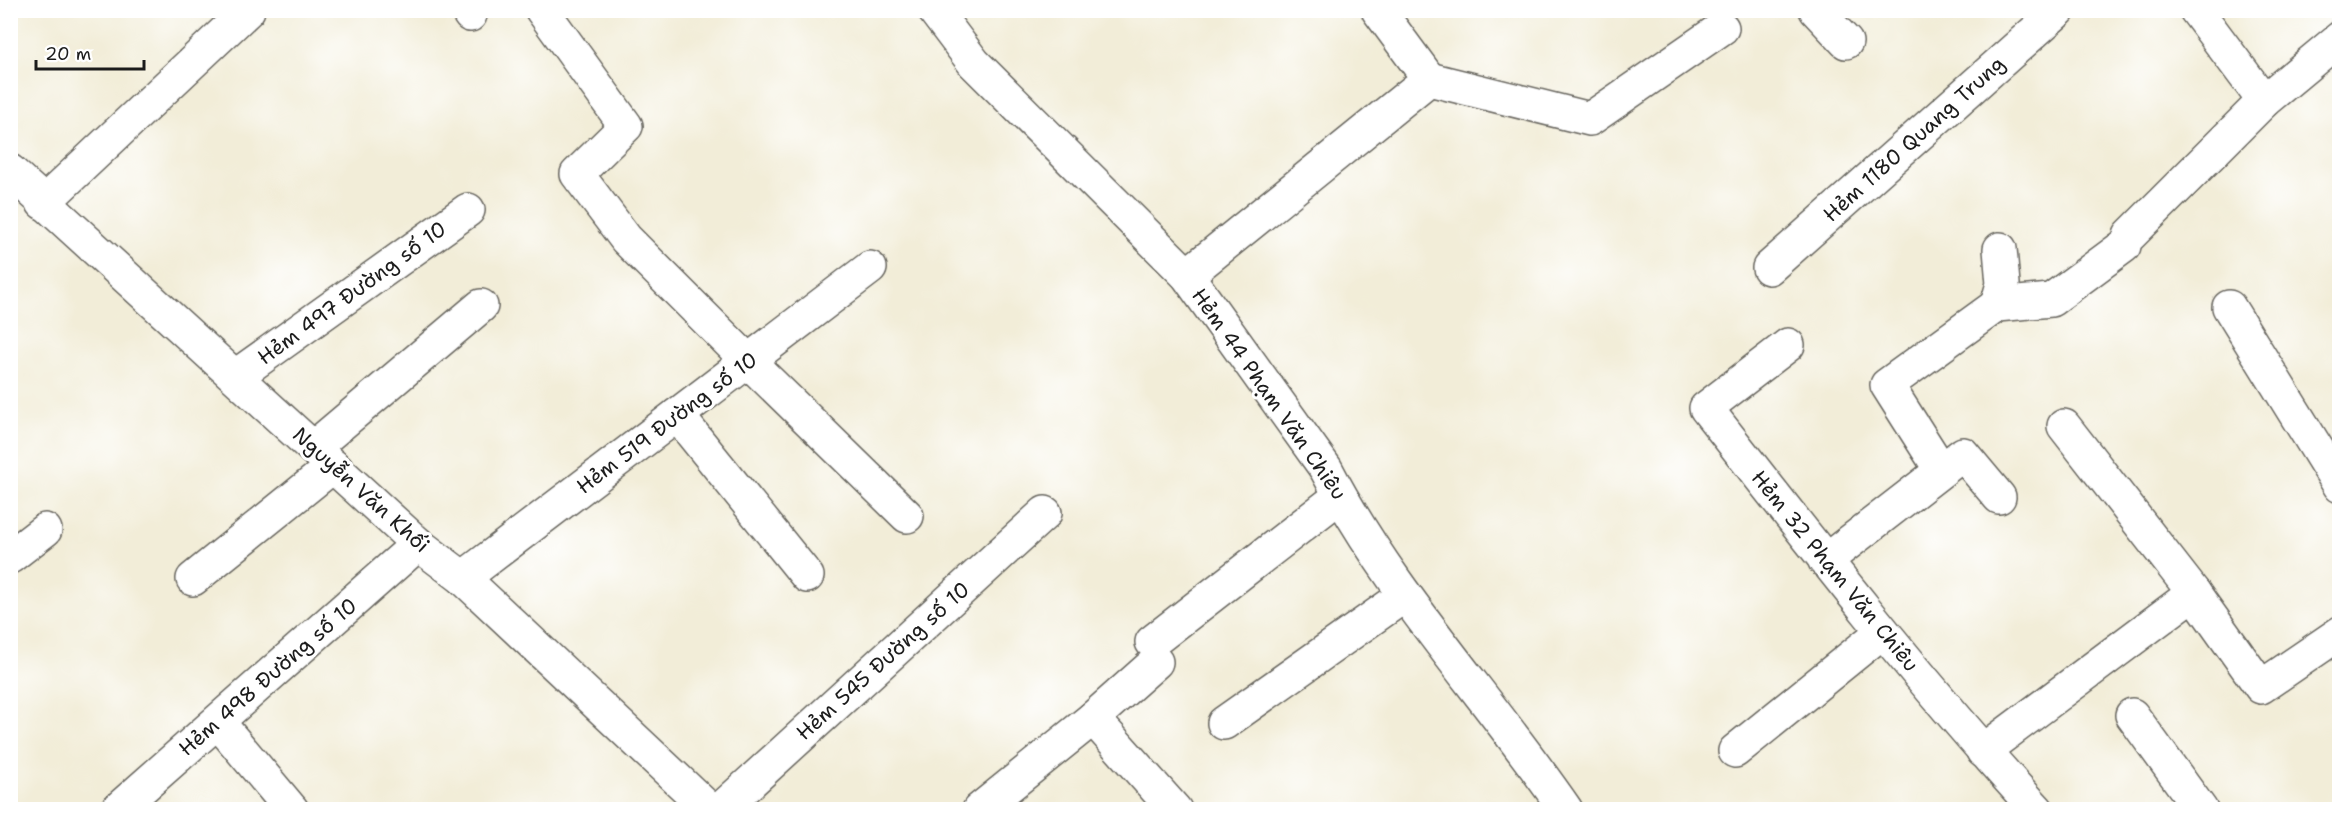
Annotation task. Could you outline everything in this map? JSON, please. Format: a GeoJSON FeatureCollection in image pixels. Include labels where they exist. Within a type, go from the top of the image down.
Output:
{"type":"FeatureCollection","features":[{"type":"Feature","properties":{"kind":"street"},"geometry":{"type":"LineString","coordinates":[[542,10],[626,126],[577,174],[626,239],[907,516]]}},
{"type":"Feature","properties":{"kind":"street","name":"Hẻm 44 Phạm Văn Chiêu"},"geometry":{"type":"LineString","coordinates":[[934,10],[974,63],[1187,275],[1326,469],[1340,496],[1405,595],[1566,810]]}},
{"type":"Feature","properties":{"kind":"street"},"geometry":{"type":"LineString","coordinates":[[1378,10],[1429,79],[1590,119],[1722,28]]}},
{"type":"Feature","properties":{"kind":"street"},"geometry":{"type":"LineString","coordinates":[[1816,10],[1846,42]]}},
{"type":"Feature","properties":{"kind":"street","name":"Hẻm 1180 Quang Trung"},"geometry":{"type":"LineString","coordinates":[[1769,267],[2059,10]]}},
{"type":"Feature","properties":{"kind":"street"},"geometry":{"type":"LineString","coordinates":[[2196,10],[2264,101]]}},
{"type":"Feature","properties":{"kind":"street"},"geometry":{"type":"LineString","coordinates":[[44,203],[228,17]]}},
{"type":"Feature","properties":{"kind":"street"},"geometry":{"type":"LineString","coordinates":[[1941,470],[1887,385],[1998,305],[2051,300],[2127,241],[2264,101],[2340,38]]}},
{"type":"Feature","properties":{"kind":"street"},"geometry":{"type":"LineString","coordinates":[[1187,275],[1429,79]]}},
{"type":"Feature","properties":{"kind":"street","name":"Nguyễn Văn Khối"},"geometry":{"type":"LineString","coordinates":[[10,171],[418,544],[464,578],[710,810]]}},
{"type":"Feature","properties":{"kind":"street","name":"Hẻm 497 Đường số 10"},"geometry":{"type":"LineString","coordinates":[[236,376],[468,210]]}},
{"type":"Feature","properties":{"kind":"street"},"geometry":{"type":"LineString","coordinates":[[1998,305],[2004,284],[2000,249]]}},
{"type":"Feature","properties":{"kind":"street","name":"Hẻm 519 Đường số 10"},"geometry":{"type":"LineString","coordinates":[[464,578],[870,268]]}},
{"type":"Feature","properties":{"kind":"street"},"geometry":{"type":"LineString","coordinates":[[193,579],[481,306]]}},
{"type":"Feature","properties":{"kind":"street"},"geometry":{"type":"LineString","coordinates":[[2229,307],[2340,486]]}},
{"type":"Feature","properties":{"kind":"street","name":"Hẻm 32 Phạm Văn Chiêu"},"geometry":{"type":"LineString","coordinates":[[1788,345],[1706,408],[1882,633],[2037,810]]}},
{"type":"Feature","properties":{"kind":"street"},"geometry":{"type":"LineString","coordinates":[[677,415],[807,576]]}},
{"type":"Feature","properties":{"kind":"street"},"geometry":{"type":"LineString","coordinates":[[2064,426],[2193,592],[2261,687],[2340,633]]}},
{"type":"Feature","properties":{"kind":"street"},"geometry":{"type":"LineString","coordinates":[[1825,561],[1963,454],[1999,497]]}},
{"type":"Feature","properties":{"kind":"street"},"geometry":{"type":"LineString","coordinates":[[979,810],[1093,718],[1154,652],[1340,496]]}},
{"type":"Feature","properties":{"kind":"street","name":"Hẻm 545 Đường số 10"},"geometry":{"type":"LineString","coordinates":[[720,810],[1045,513]]}},
{"type":"Feature","properties":{"kind":"street"},"geometry":{"type":"LineString","coordinates":[[10,557],[45,530]]}},
{"type":"Feature","properties":{"kind":"street","name":"Hẻm 498 Đường số 10"},"geometry":{"type":"LineString","coordinates":[[117,810],[418,544]]}},
{"type":"Feature","properties":{"kind":"street"},"geometry":{"type":"LineString","coordinates":[[1983,751],[2193,592]]}},
{"type":"Feature","properties":{"kind":"street"},"geometry":{"type":"LineString","coordinates":[[1224,723],[1405,595]]}},
{"type":"Feature","properties":{"kind":"street"},"geometry":{"type":"LineString","coordinates":[[1735,751],[1882,633]]}},
{"type":"Feature","properties":{"kind":"street"},"geometry":{"type":"LineString","coordinates":[[2132,715],[2201,810]]}},
{"type":"Feature","properties":{"kind":"street"},"geometry":{"type":"LineString","coordinates":[[1093,718],[1174,810]]}},
{"type":"Feature","properties":{"kind":"street"},"geometry":{"type":"LineString","coordinates":[[218,722],[292,810]]}}]}
